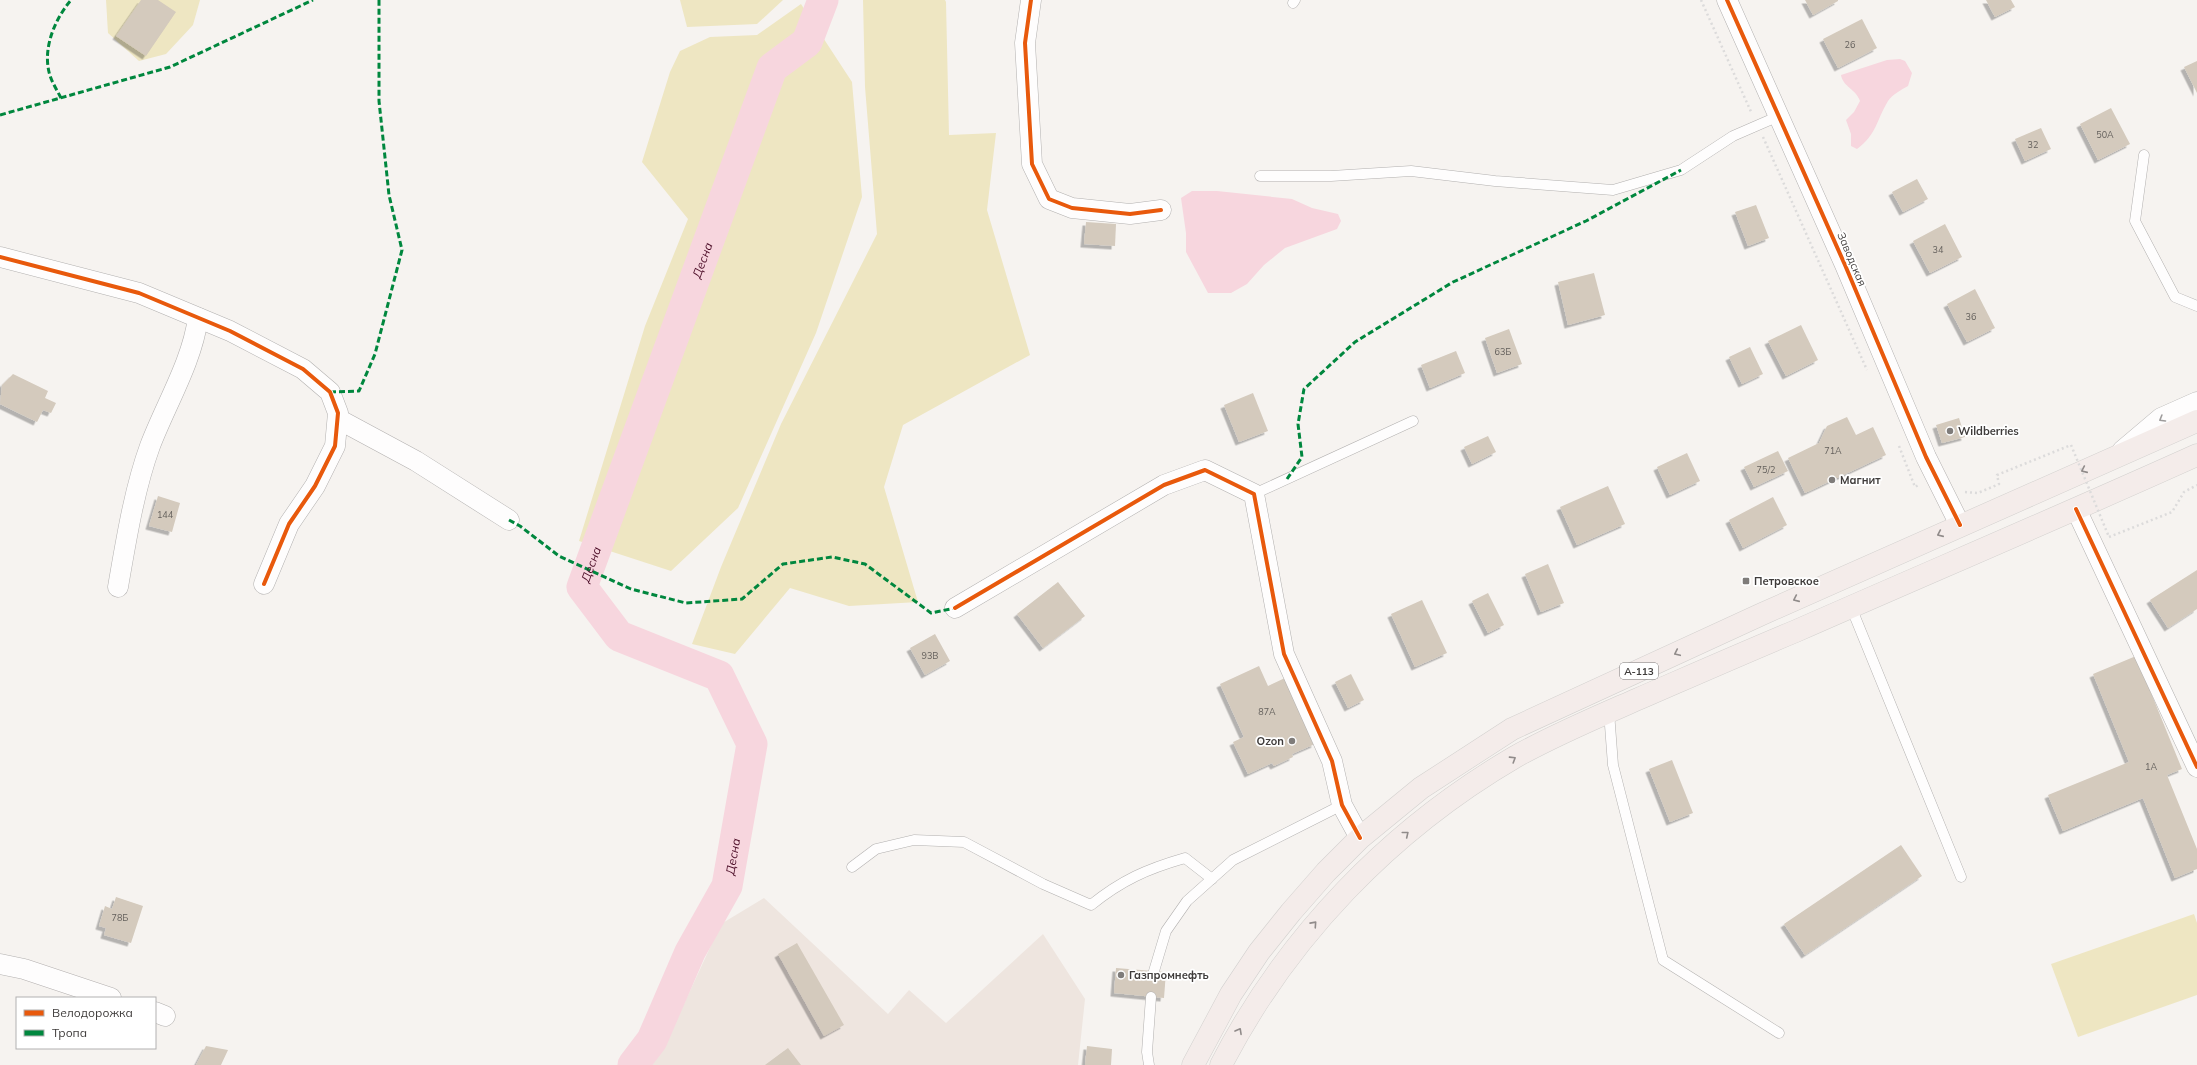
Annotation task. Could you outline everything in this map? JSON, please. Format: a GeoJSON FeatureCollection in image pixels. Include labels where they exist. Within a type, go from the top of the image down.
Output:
{"type":"FeatureCollection","features":[{"type":"Feature","properties":{"kind":"highway","name":"А-113"},"geometry":{"type":"LineString","coordinates":[[1192,1065],[1231,994],[1259,952],[1291,912],[1360,838],[1421,788],[1512,729],[1960,525],[2197,421]]}},
{"type":"Feature","properties":{"kind":"highway","name":"А-113"},"geometry":{"type":"LineString","coordinates":[[1221,1065],[1250,1012],[1288,956],[1311,927],[1339,896],[1392,845],[1436,809],[1516,757],[1609,712],[2076,509],[2197,454]]}},
{"type":"Feature","properties":{"kind":"street"},"geometry":{"type":"LineString","coordinates":[[1032,0],[1025,43],[1032,164],[1049,199],[1072,208],[1130,214],[1161,210]]}},
{"type":"Feature","properties":{"kind":"street","name":"Заводская"},"geometry":{"type":"LineString","coordinates":[[1727,0],[1936,476],[1960,525]]}},
{"type":"Feature","properties":{"kind":"street"},"geometry":{"type":"LineString","coordinates":[[0,257],[139,293],[230,331],[302,369],[330,392],[338,413],[335,446],[315,486],[289,524],[264,584]]}},
{"type":"Feature","properties":{"kind":"street"},"geometry":{"type":"LineString","coordinates":[[118,587],[125,542],[150,448],[195,339],[198,318]]}},
{"type":"Feature","properties":{"kind":"street"},"geometry":{"type":"LineString","coordinates":[[2114,457],[2161,418],[2197,402]]}},
{"type":"Feature","properties":{"kind":"street"},"geometry":{"type":"LineString","coordinates":[[338,419],[416,462],[508,520]]}},
{"type":"Feature","properties":{"kind":"street"},"geometry":{"type":"LineString","coordinates":[[955,608],[1164,485],[1205,470],[1254,494],[1284,654],[1332,761],[1342,805],[1360,838]]}},
{"type":"Feature","properties":{"kind":"street"},"geometry":{"type":"LineString","coordinates":[[2076,509],[2197,767]]}},
{"type":"Feature","properties":{"kind":"street"},"geometry":{"type":"LineString","coordinates":[[0,964],[24,969],[108,997]]}},
{"type":"Feature","properties":{"kind":"lane"},"geometry":{"type":"LineString","coordinates":[[1260,176],[1331,176],[1411,171],[1494,181],[1612,190],[1681,170],[1733,136],[1779,116]]}},
{"type":"Feature","properties":{"kind":"lane"},"geometry":{"type":"LineString","coordinates":[[2144,155],[2135,221],[2175,296],[2197,306]]}},
{"type":"Feature","properties":{"kind":"lane"},"geometry":{"type":"LineString","coordinates":[[1254,494],[1413,421]]}},
{"type":"Feature","properties":{"kind":"lane"},"geometry":{"type":"LineString","coordinates":[[1851,607],[1961,877]]}},
{"type":"Feature","properties":{"kind":"lane"},"geometry":{"type":"LineString","coordinates":[[1609,712],[1613,765],[1663,960],[1779,1033]]}},
{"type":"Feature","properties":{"kind":"lane"},"geometry":{"type":"LineString","coordinates":[[1154,971],[1166,931],[1187,900],[1233,860],[1342,805]]}},
{"type":"Feature","properties":{"kind":"lane"},"geometry":{"type":"LineString","coordinates":[[852,866],[876,849],[914,840],[964,842],[1043,884],[1091,905],[1122,882],[1155,866],[1185,858],[1212,879]]}},
{"type":"Feature","properties":{"kind":"lane"},"geometry":{"type":"LineString","coordinates":[[1149,1065],[1147,1052],[1151,997]]}},
{"type":"Feature","properties":{"kind":"path"},"geometry":{"type":"LineString","coordinates":[[1701,0],[1870,377]]}},
{"type":"Feature","properties":{"kind":"path"},"geometry":{"type":"LineString","coordinates":[[1898,442],[1915,487],[1936,476]]}},
{"type":"Feature","properties":{"kind":"path"},"geometry":{"type":"LineString","coordinates":[[1958,489],[1965,492],[1978,493],[2000,484],[1997,475],[2071,445],[2109,537],[2172,512],[2184,492],[2197,485]]}},
{"type":"Feature","properties":{"kind":"shaded area"},"geometry":{"type":"Polygon","coordinates":[[[106,0],[200,0],[193,25],[166,54],[139,61],[108,33],[106,0]]]}},
{"type":"Feature","properties":{"kind":"shaded area"},"geometry":{"type":"Polygon","coordinates":[[[680,0],[783,0],[757,24],[687,27],[680,0]]]}},
{"type":"Feature","properties":{"kind":"shaded area"},"geometry":{"type":"Polygon","coordinates":[[[863,0],[945,0],[946,2],[949,135],[996,133],[987,210],[1030,355],[903,425],[884,487],[918,602],[849,606],[790,588],[735,654],[692,644],[721,567],[781,424],[877,234],[865,87],[863,0]]]}},
{"type":"Feature","properties":{"kind":"shaded area"},"geometry":{"type":"Polygon","coordinates":[[[801,4],[852,82],[862,197],[816,333],[738,508],[671,571],[579,541],[645,326],[688,219],[642,162],[670,72],[680,51],[710,37],[757,35],[801,4]]]}},
{"type":"Feature","properties":{"kind":"shaded area"},"geometry":{"type":"Polygon","coordinates":[[[1900,59],[1905,61],[1912,73],[1908,86],[1895,94],[1888,101],[1876,127],[1869,138],[1857,149],[1851,146],[1851,134],[1846,120],[1854,112],[1860,101],[1856,94],[1844,82],[1841,75],[1887,60],[1900,59]]]}},
{"type":"Feature","properties":{"kind":"shaded area"},"geometry":{"type":"Polygon","coordinates":[[[1192,191],[1217,191],[1292,199],[1312,208],[1338,214],[1341,221],[1337,229],[1285,248],[1264,265],[1247,284],[1231,293],[1208,293],[1186,252],[1186,233],[1181,198],[1192,191]]]}},
{"type":"Feature","properties":{"kind":"shaded area"},"geometry":{"type":"Polygon","coordinates":[[[764,898],[888,1014],[909,990],[946,1023],[1043,934],[1085,999],[1078,1065],[651,1065],[664,1047],[721,924],[764,898]]]}},
{"type":"Feature","properties":{"kind":"shaded area"},"geometry":{"type":"Polygon","coordinates":[[[2194,914],[2197,923],[2197,995],[2078,1037],[2051,964],[2194,914]]]}},
{"type":"Feature","properties":{"kind":"building"},"geometry":{"type":"Polygon","coordinates":[[[141,0],[158,0],[176,12],[146,56],[116,36],[141,0]]]}},
{"type":"Feature","properties":{"kind":"building"},"geometry":{"type":"Polygon","coordinates":[[[1805,0],[1838,0],[1838,1],[1813,15],[1805,0]]]}},
{"type":"Feature","properties":{"kind":"building"},"geometry":{"type":"Polygon","coordinates":[[[1986,0],[2011,0],[2015,7],[1995,17],[1986,0]]]}},
{"type":"Feature","properties":{"kind":"building"},"geometry":{"type":"Polygon","coordinates":[[[1862,19],[1877,48],[1838,68],[1823,39],[1862,19]]]}},
{"type":"Feature","properties":{"kind":"building"},"geometry":{"type":"Polygon","coordinates":[[[2197,61],[2197,93],[2184,67],[2197,61]]]}},
{"type":"Feature","properties":{"kind":"building"},"geometry":{"type":"Polygon","coordinates":[[[2111,108],[2130,144],[2098,160],[2080,124],[2111,108]]]}},
{"type":"Feature","properties":{"kind":"building"},"geometry":{"type":"Polygon","coordinates":[[[2041,128],[2051,149],[2025,161],[2015,139],[2041,128]]]}},
{"type":"Feature","properties":{"kind":"building"},"geometry":{"type":"Polygon","coordinates":[[[1917,179],[1928,199],[1903,212],[1892,192],[1917,179]]]}},
{"type":"Feature","properties":{"kind":"building"},"geometry":{"type":"Polygon","coordinates":[[[1756,205],[1769,238],[1748,246],[1735,212],[1756,205]]]}},
{"type":"Feature","properties":{"kind":"building"},"geometry":{"type":"Polygon","coordinates":[[[1086,222],[1116,224],[1115,246],[1084,244],[1086,222]]]}},
{"type":"Feature","properties":{"kind":"building"},"geometry":{"type":"Polygon","coordinates":[[[1945,224],[1962,257],[1930,273],[1913,241],[1945,224]]]}},
{"type":"Feature","properties":{"kind":"building"},"geometry":{"type":"Polygon","coordinates":[[[1594,273],[1605,315],[1568,325],[1558,282],[1594,273]]]}},
{"type":"Feature","properties":{"kind":"building"},"geometry":{"type":"Polygon","coordinates":[[[1975,289],[1995,328],[1967,342],[1947,304],[1975,289]]]}},
{"type":"Feature","properties":{"kind":"building"},"geometry":{"type":"Polygon","coordinates":[[[1801,325],[1818,360],[1786,376],[1768,341],[1801,325]]]}},
{"type":"Feature","properties":{"kind":"building"},"geometry":{"type":"Polygon","coordinates":[[[1509,329],[1522,364],[1497,373],[1485,338],[1509,329]]]}},
{"type":"Feature","properties":{"kind":"building"},"geometry":{"type":"Polygon","coordinates":[[[1750,347],[1763,374],[1742,384],[1729,357],[1750,347]]]}},
{"type":"Feature","properties":{"kind":"building"},"geometry":{"type":"Polygon","coordinates":[[[1456,351],[1465,373],[1430,388],[1421,365],[1456,351]]]}},
{"type":"Feature","properties":{"kind":"building"},"geometry":{"type":"Polygon","coordinates":[[[13,374],[48,391],[45,398],[56,403],[51,413],[43,410],[37,422],[0,404],[2,385],[13,374]]]}},
{"type":"Feature","properties":{"kind":"building"},"geometry":{"type":"Polygon","coordinates":[[[1253,393],[1268,431],[1239,442],[1224,405],[1253,393]]]}},
{"type":"Feature","properties":{"kind":"building"},"geometry":{"type":"Polygon","coordinates":[[[1847,417],[1856,435],[1873,427],[1886,455],[1805,493],[1788,458],[1819,443],[1827,426],[1847,417]]]}},
{"type":"Feature","properties":{"kind":"building","name":"Wildberries"},"geometry":{"type":"Polygon","coordinates":[[[1959,418],[1965,437],[1942,443],[1936,425],[1959,418]]]}},
{"type":"Feature","properties":{"kind":"building"},"geometry":{"type":"Polygon","coordinates":[[[1488,436],[1496,452],[1472,464],[1464,447],[1488,436]]]}},
{"type":"Feature","properties":{"kind":"building"},"geometry":{"type":"Polygon","coordinates":[[[1778,451],[1788,471],[1754,487],[1744,467],[1778,451]]]}},
{"type":"Feature","properties":{"kind":"building"},"geometry":{"type":"Polygon","coordinates":[[[1687,453],[1700,481],[1670,495],[1657,467],[1687,453]]]}},
{"type":"Feature","properties":{"kind":"building"},"geometry":{"type":"Polygon","coordinates":[[[1608,486],[1625,524],[1577,545],[1560,507],[1608,486]]]}},
{"type":"Feature","properties":{"kind":"building"},"geometry":{"type":"Polygon","coordinates":[[[158,496],[180,503],[172,532],[149,526],[158,496]]]}},
{"type":"Feature","properties":{"kind":"building"},"geometry":{"type":"Polygon","coordinates":[[[1773,497],[1787,525],[1743,548],[1729,520],[1773,497]]]}},
{"type":"Feature","properties":{"kind":"building"},"geometry":{"type":"Polygon","coordinates":[[[1548,564],[1564,603],[1541,612],[1525,574],[1548,564]]]}},
{"type":"Feature","properties":{"kind":"building"},"geometry":{"type":"Polygon","coordinates":[[[2197,570],[2197,609],[2168,628],[2150,600],[2197,570]]]}},
{"type":"Feature","properties":{"kind":"building"},"geometry":{"type":"Polygon","coordinates":[[[1058,582],[1085,616],[1043,648],[1017,614],[1058,582]]]}},
{"type":"Feature","properties":{"kind":"building"},"geometry":{"type":"Polygon","coordinates":[[[1488,593],[1504,625],[1488,633],[1472,601],[1488,593]]]}},
{"type":"Feature","properties":{"kind":"building"},"geometry":{"type":"Polygon","coordinates":[[[1422,600],[1447,653],[1415,667],[1391,614],[1422,600]]]}},
{"type":"Feature","properties":{"kind":"building"},"geometry":{"type":"Polygon","coordinates":[[[935,634],[950,661],[925,675],[910,648],[935,634]]]}},
{"type":"Feature","properties":{"kind":"building"},"geometry":{"type":"Polygon","coordinates":[[[2136,656],[2182,769],[2167,775],[2197,849],[2197,869],[2175,878],[2143,798],[2063,831],[2048,795],[2129,762],[2093,674],[2136,656]]]}},
{"type":"Feature","properties":{"kind":"building"},"geometry":{"type":"Polygon","coordinates":[[[1259,666],[1268,686],[1285,678],[1315,744],[1292,754],[1293,757],[1274,766],[1272,763],[1248,774],[1233,742],[1244,737],[1220,684],[1259,666]]]}},
{"type":"Feature","properties":{"kind":"building"},"geometry":{"type":"Polygon","coordinates":[[[1351,674],[1364,700],[1348,708],[1335,682],[1351,674]]]}},
{"type":"Feature","properties":{"kind":"building"},"geometry":{"type":"Polygon","coordinates":[[[1672,760],[1693,813],[1670,822],[1649,769],[1672,760]]]}},
{"type":"Feature","properties":{"kind":"building"},"geometry":{"type":"Polygon","coordinates":[[[1901,845],[1922,876],[1805,955],[1784,924],[1901,845]]]}},
{"type":"Feature","properties":{"kind":"building"},"geometry":{"type":"Polygon","coordinates":[[[116,897],[143,906],[131,943],[104,935],[106,928],[99,926],[105,906],[112,909],[116,897]]]}},
{"type":"Feature","properties":{"kind":"building"},"geometry":{"type":"Polygon","coordinates":[[[797,943],[844,1025],[824,1036],[778,954],[797,943]]]}},
{"type":"Feature","properties":{"kind":"building"},"geometry":{"type":"Polygon","coordinates":[[[1116,968],[1166,972],[1164,998],[1114,993],[1116,968]]]}},
{"type":"Feature","properties":{"kind":"building"},"geometry":{"type":"Polygon","coordinates":[[[206,1046],[228,1050],[221,1065],[196,1065],[206,1046]]]}},
{"type":"Feature","properties":{"kind":"building"},"geometry":{"type":"Polygon","coordinates":[[[1087,1046],[1112,1049],[1111,1065],[1085,1065],[1087,1046]]]}},
{"type":"Feature","properties":{"kind":"building"},"geometry":{"type":"Polygon","coordinates":[[[788,1048],[801,1065],[765,1065],[788,1048]]]}},
{"type":"Feature","properties":{"kind":"waterway","name":"Десна"},"geometry":{"type":"LineString","coordinates":[[633,1065],[652,1040],[690,952],[727,886],[752,744],[719,676],[619,636],[582,587],[772,68],[807,42],[823,0]]}},
{"type":"Feature","properties":{"kind":"marked path"},"geometry":{"type":"LineString","coordinates":[[61,98],[49,72],[49,43],[55,25],[71,0]]}},
{"type":"Feature","properties":{"kind":"marked path"},"geometry":{"type":"LineString","coordinates":[[0,115],[170,67],[313,0]]}},
{"type":"Feature","properties":{"kind":"marked path"},"geometry":{"type":"LineString","coordinates":[[330,392],[359,391],[375,354],[402,250],[389,195],[379,101],[379,0]]}},
{"type":"Feature","properties":{"kind":"marked path"},"geometry":{"type":"LineString","coordinates":[[1287,479],[1302,457],[1298,424],[1304,389],[1355,342],[1453,282],[1586,221],[1681,170]]}},
{"type":"Feature","properties":{"kind":"marked path"},"geometry":{"type":"LineString","coordinates":[[509,520],[520,526],[559,556],[631,589],[686,603],[742,599],[783,564],[832,557],[865,564],[931,613],[955,608]]}},
{"type":"Feature","properties":{"kind":"cycle path"},"geometry":{"type":"LineString","coordinates":[[1031,0],[1025,43],[1032,164],[1049,199],[1072,208],[1130,214],[1161,210]]}},
{"type":"Feature","properties":{"kind":"cycle path"},"geometry":{"type":"LineString","coordinates":[[1727,0],[1845,265],[1926,457],[1960,525]]}},
{"type":"Feature","properties":{"kind":"cycle path"},"geometry":{"type":"LineString","coordinates":[[0,257],[139,293],[230,331],[303,369],[330,392],[338,413],[335,446],[315,486],[289,524],[264,584]]}},
{"type":"Feature","properties":{"kind":"cycle path"},"geometry":{"type":"LineString","coordinates":[[955,608],[1164,485],[1205,470],[1254,494],[1284,654],[1332,761],[1342,805],[1360,838]]}},
{"type":"Feature","properties":{"kind":"cycle path"},"geometry":{"type":"LineString","coordinates":[[2076,509],[2197,767]]}},
{"type":"Feature","properties":{"kind":"place","name":"Wildberries"},"geometry":{"type":"Point","coordinates":[1950,431]}},
{"type":"Feature","properties":{"kind":"place","name":"Магнит"},"geometry":{"type":"Point","coordinates":[1832,480]}},
{"type":"Feature","properties":{"kind":"place","name":"Петровское"},"geometry":{"type":"Point","coordinates":[1746,581]}},
{"type":"Feature","properties":{"kind":"place","name":"Ozon"},"geometry":{"type":"Point","coordinates":[1292,741]}},
{"type":"Feature","properties":{"kind":"place","name":"Газпромнефть"},"geometry":{"type":"Point","coordinates":[1121,975]}}]}
